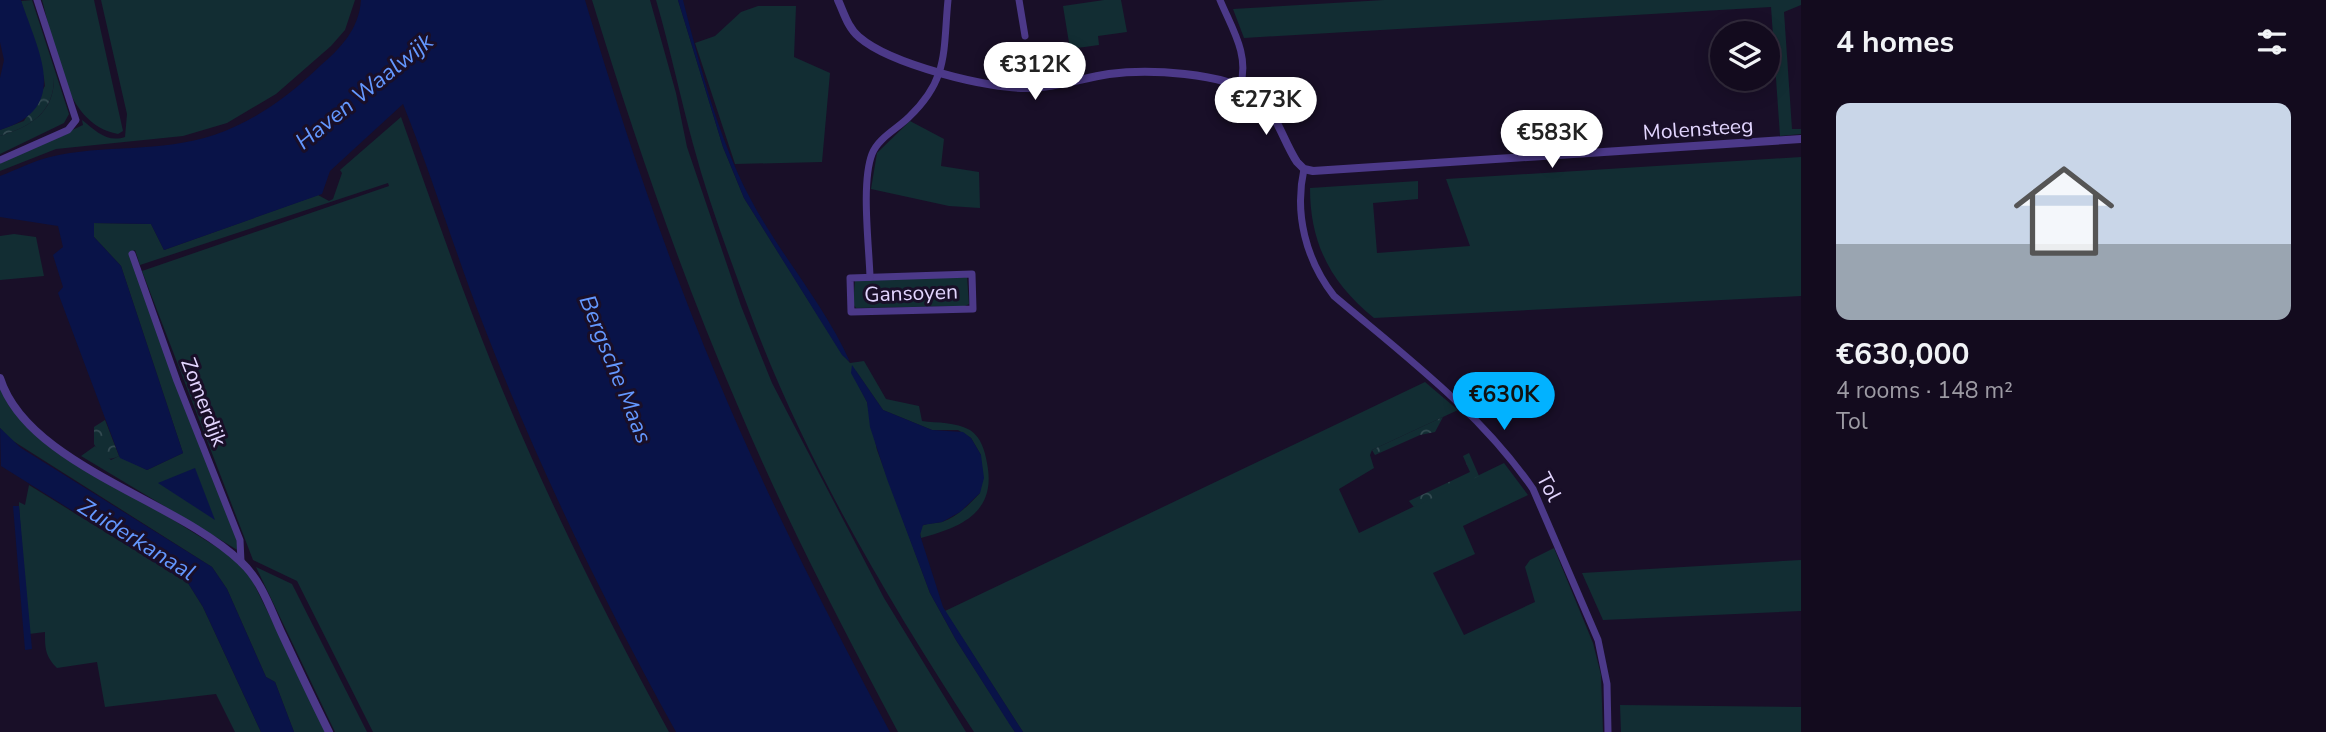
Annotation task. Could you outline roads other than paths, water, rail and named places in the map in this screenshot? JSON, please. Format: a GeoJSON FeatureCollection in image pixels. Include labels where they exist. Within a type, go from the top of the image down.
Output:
{"type":"FeatureCollection","features":[{"type":"Feature","properties":{"kind":"street"},"geometry":{"type":"LineString","coordinates":[[0,160],[68,130],[76,120],[37,0]]}},
{"type":"Feature","properties":{"kind":"street"},"geometry":{"type":"LineString","coordinates":[[838,0],[850,26],[859,37],[889,55],[939,72],[1018,88],[1054,86],[1134,72],[1194,76],[1240,87],[1256,95],[1269,110],[1292,154],[1304,169]]}},
{"type":"Feature","properties":{"kind":"street","name":"Gansoyen"},"geometry":{"type":"LineString","coordinates":[[870,277],[867,211],[872,155],[879,142],[923,103],[935,88],[947,0]]}},
{"type":"Feature","properties":{"kind":"street"},"geometry":{"type":"LineString","coordinates":[[1019,0],[1024,37]]}},
{"type":"Feature","properties":{"kind":"street"},"geometry":{"type":"LineString","coordinates":[[1220,0],[1246,69],[1240,87]]}},
{"type":"Feature","properties":{"kind":"street","name":"Molensteeg"},"geometry":{"type":"LineString","coordinates":[[1304,169],[1321,171],[1801,139]]}},
{"type":"Feature","properties":{"kind":"street","name":"Tol"},"geometry":{"type":"LineString","coordinates":[[1304,169],[1301,222],[1323,283],[1334,296],[1444,386],[1519,469],[1533,489],[1598,640],[1607,684],[1608,732]]}},
{"type":"Feature","properties":{"kind":"street","name":"Zomerdijk"},"geometry":{"type":"LineString","coordinates":[[132,254],[177,381],[240,540],[241,562]]}},
{"type":"Feature","properties":{"kind":"street","name":"Gansoyen"},"geometry":{"type":"LineString","coordinates":[[972,274],[973,309],[851,312],[850,278],[870,277],[972,274]]}},
{"type":"Feature","properties":{"kind":"street","name":"Zomerdijk"},"geometry":{"type":"LineString","coordinates":[[0,378],[13,407],[40,437],[214,541],[241,562],[263,592],[329,732]]}},
{"type":"Feature","properties":{"kind":"water"},"geometry":{"type":"Polygon","coordinates":[[[0,0],[21,0],[41,58],[44,76],[43,93],[36,108],[22,120],[0,130],[0,78],[4,60],[0,42],[0,0]]]}},
{"type":"Feature","properties":{"kind":"water"},"geometry":{"type":"Polygon","coordinates":[[[361,0],[585,0],[646,189],[679,283],[716,375],[798,555],[890,732],[676,732],[597,582],[526,428],[473,297],[403,104],[330,171],[322,194],[164,250],[151,224],[94,223],[94,237],[121,266],[183,453],[147,470],[120,458],[58,293],[63,287],[53,255],[63,247],[58,226],[0,217],[0,176],[50,157],[194,141],[244,123],[284,97],[335,52],[353,29],[361,0]]]}},
{"type":"Feature","properties":{"kind":"water"},"geometry":{"type":"Polygon","coordinates":[[[678,0],[683,0],[711,101],[739,175],[762,219],[828,320],[850,362],[842,355],[744,198],[723,147],[678,0]]]}},
{"type":"Feature","properties":{"kind":"water"},"geometry":{"type":"Polygon","coordinates":[[[852,365],[883,410],[932,430],[963,432],[971,438],[981,455],[984,478],[980,493],[960,512],[942,522],[923,525],[920,535],[943,607],[1023,732],[1015,732],[1010,725],[956,640],[930,593],[887,479],[870,427],[867,402],[851,373],[852,365]]]}},
{"type":"Feature","properties":{"kind":"water","name":"Zuiderkanaal"},"geometry":{"type":"Polygon","coordinates":[[[0,428],[21,448],[212,567],[227,589],[266,677],[275,682],[294,732],[261,732],[203,607],[188,583],[1,466],[0,428]]]}},
{"type":"Feature","properties":{"kind":"water"},"geometry":{"type":"Polygon","coordinates":[[[195,468],[215,520],[158,483],[195,468]]]}},
{"type":"Feature","properties":{"kind":"water"},"geometry":{"type":"Polygon","coordinates":[[[13,506],[19,506],[32,649],[25,650],[13,506]]]}},
{"type":"Feature","properties":{"kind":"water label","name":"Haven Waalwijk"},"geometry":{"type":"Point","coordinates":[364,91]}},
{"type":"Feature","properties":{"kind":"water label","name":"Bergsche Maas"},"geometry":{"type":"Point","coordinates":[616,369]}}]}
